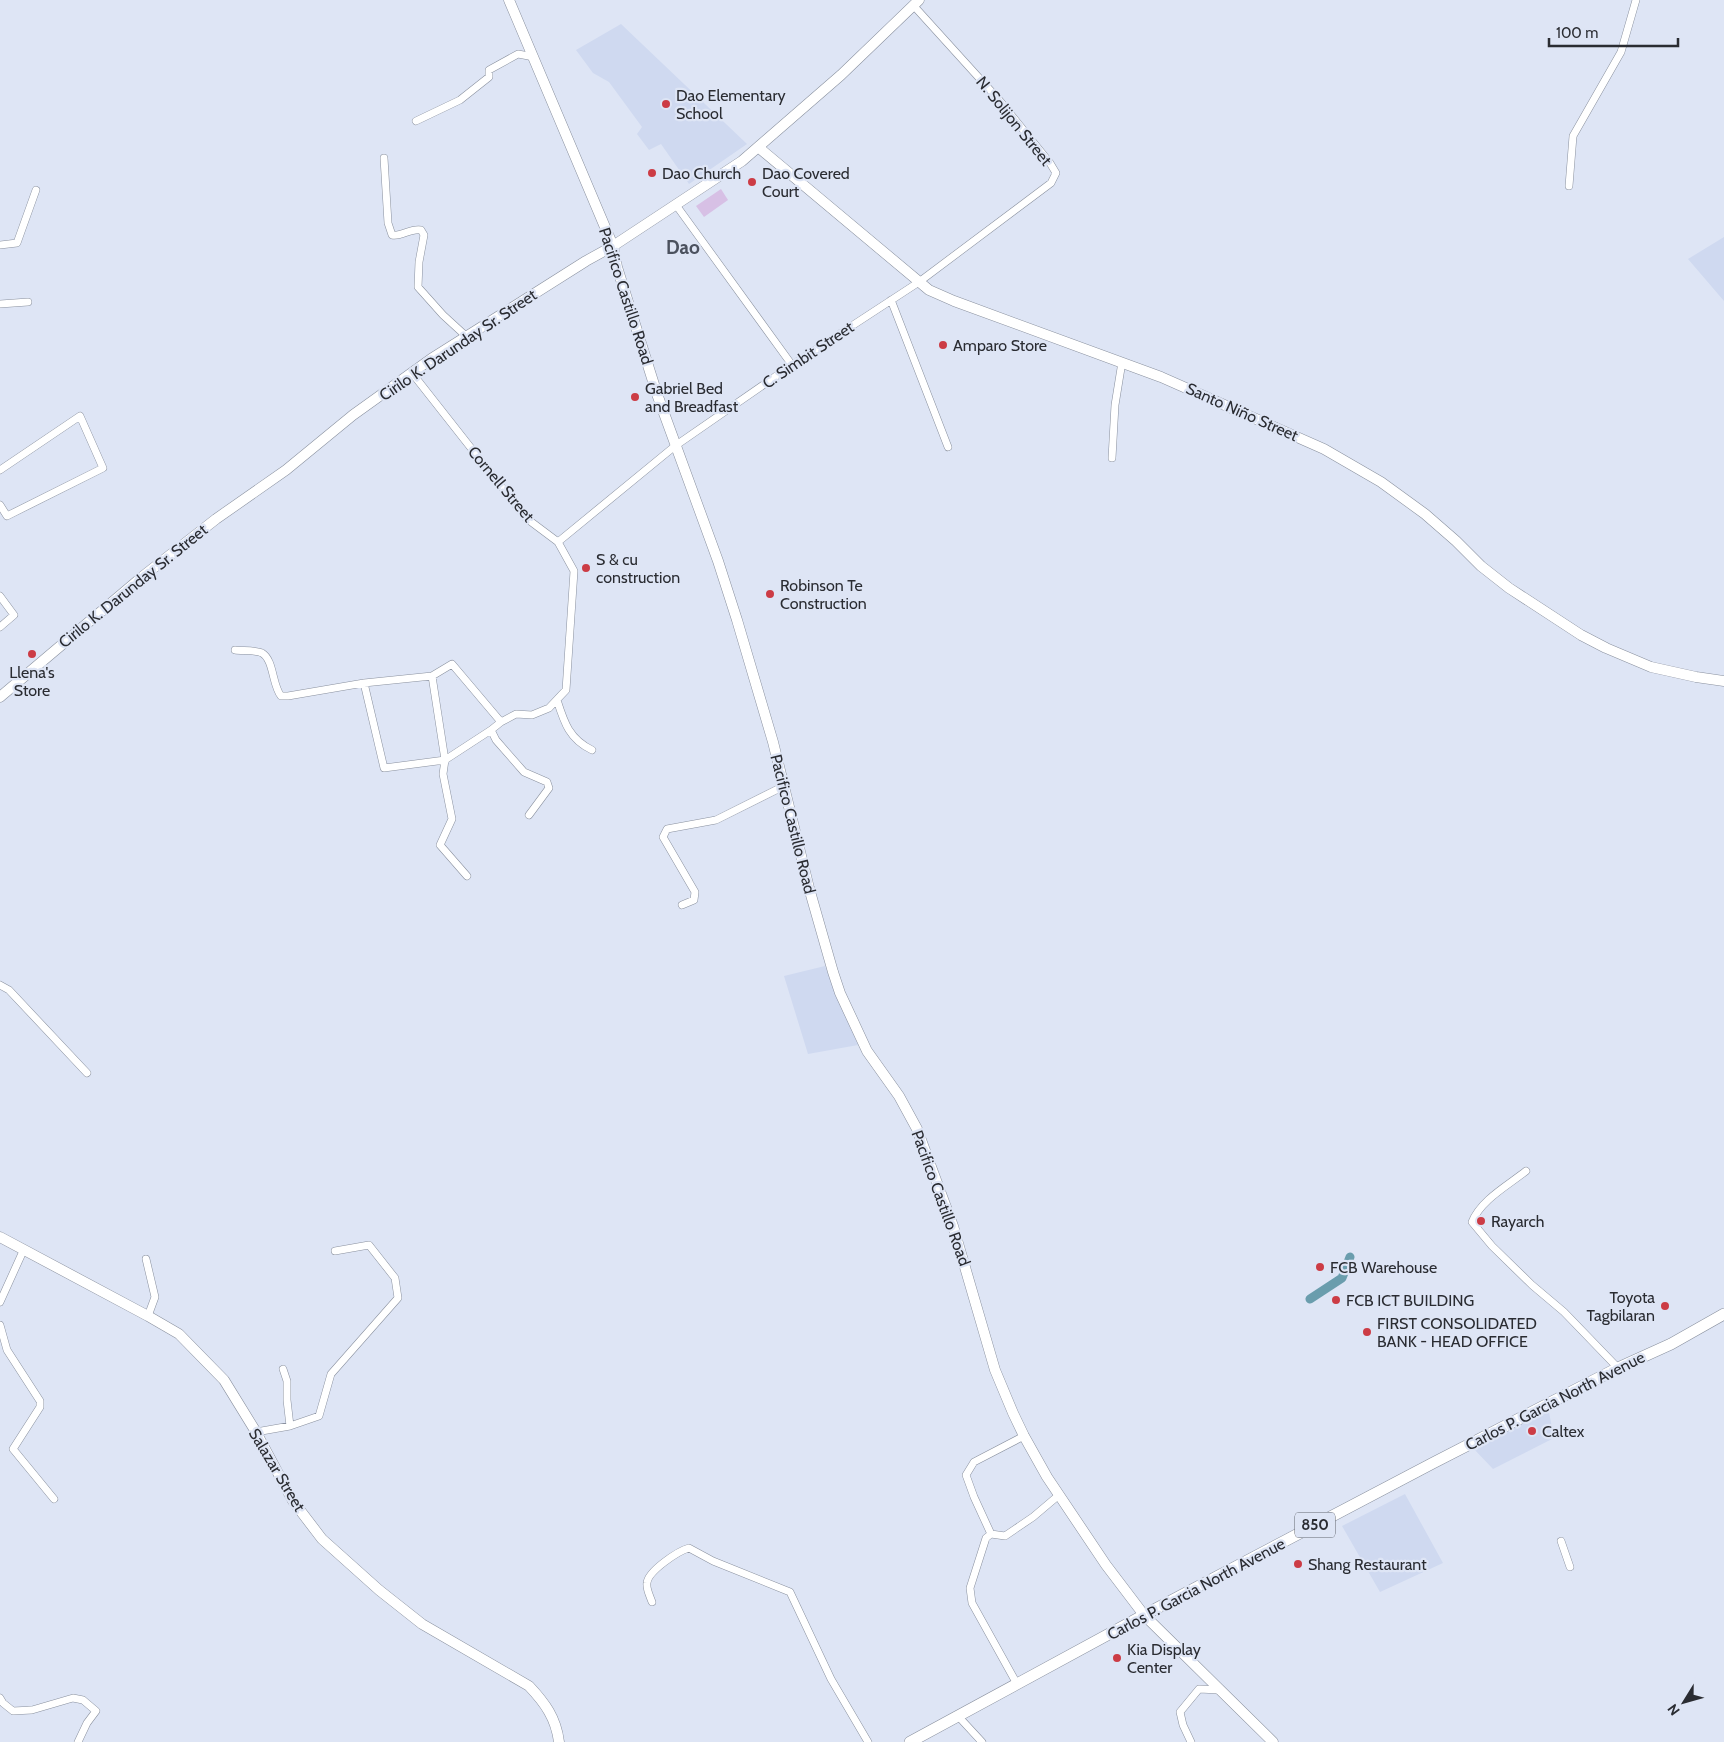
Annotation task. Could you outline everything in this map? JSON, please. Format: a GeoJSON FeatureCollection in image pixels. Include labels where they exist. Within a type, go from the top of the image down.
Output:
{"type":"FeatureCollection","features":[{"type":"Feature","properties":{"kind":"main road","name":"Pacifico Castillo Road"},"geometry":{"type":"LineString","coordinates":[[509,0],[613,246],[631,312],[675,446],[724,578],[773,742],[809,888],[835,979],[867,1051],[899,1096],[917,1129],[953,1226],[995,1370],[1024,1436],[1059,1495],[1106,1565],[1144,1615],[1273,1742]]}},
{"type":"Feature","properties":{"kind":"main road","name":"Cirilo K. Darunday Sr. Street"},"geometry":{"type":"LineString","coordinates":[[0,697],[128,588],[209,524],[286,470],[353,415],[467,336],[613,246],[742,161],[841,75],[916,2]]}},
{"type":"Feature","properties":{"kind":"main road","name":"Santo Niño Street"},"geometry":{"type":"LineString","coordinates":[[758,147],[928,290],[1161,376],[1324,449],[1381,482],[1425,514],[1481,566],[1509,588],[1581,635],[1651,667],[1724,681]]}},
{"type":"Feature","properties":{"kind":"main road","name":"Salazar Street"},"geometry":{"type":"LineString","coordinates":[[0,1237],[178,1334],[224,1380],[256,1432],[293,1501],[322,1538],[379,1590],[422,1624],[529,1686],[542,1699],[551,1714],[558,1730],[559,1742]]}},
{"type":"Feature","properties":{"kind":"main road","name":"Carlos P. Garcia North Avenue"},"geometry":{"type":"LineString","coordinates":[[910,1742],[1144,1615],[1433,1463],[1618,1368],[1670,1344],[1724,1314]]}},
{"type":"Feature","properties":{"kind":"street"},"geometry":{"type":"LineString","coordinates":[[1569,186],[1572,136],[1621,52],[1636,0]]}},
{"type":"Feature","properties":{"kind":"street","name":"N. Solijon Street"},"geometry":{"type":"LineString","coordinates":[[916,2],[1000,101],[1056,173],[1051,183],[919,282]]}},
{"type":"Feature","properties":{"kind":"street"},"geometry":{"type":"LineString","coordinates":[[416,121],[460,100],[489,77],[489,70],[518,54],[534,57]]}},
{"type":"Feature","properties":{"kind":"street"},"geometry":{"type":"LineString","coordinates":[[384,158],[388,223],[392,235],[397,236],[414,229],[421,230],[424,235],[419,262],[418,287],[443,315],[467,336]]}},
{"type":"Feature","properties":{"kind":"street"},"geometry":{"type":"LineString","coordinates":[[0,245],[17,243],[36,190]]}},
{"type":"Feature","properties":{"kind":"street"},"geometry":{"type":"LineString","coordinates":[[676,205],[792,365]]}},
{"type":"Feature","properties":{"kind":"street","name":"C. Simbit Street"},"geometry":{"type":"LineString","coordinates":[[675,446],[792,365],[919,282]]}},
{"type":"Feature","properties":{"kind":"street"},"geometry":{"type":"LineString","coordinates":[[891,300],[948,447]]}},
{"type":"Feature","properties":{"kind":"street"},"geometry":{"type":"LineString","coordinates":[[0,304],[28,302]]}},
{"type":"Feature","properties":{"kind":"street"},"geometry":{"type":"LineString","coordinates":[[1112,458],[1115,406],[1122,362]]}},
{"type":"Feature","properties":{"kind":"street","name":"Cornell Street"},"geometry":{"type":"LineString","coordinates":[[412,373],[526,518],[558,542]]}},
{"type":"Feature","properties":{"kind":"street"},"geometry":{"type":"LineString","coordinates":[[0,470],[80,416],[103,468],[7,516],[0,505]]}},
{"type":"Feature","properties":{"kind":"street"},"geometry":{"type":"LineString","coordinates":[[364,683],[384,768],[445,760],[516,714],[532,715],[549,708],[566,690],[574,570],[558,542],[675,446]]}},
{"type":"Feature","properties":{"kind":"street"},"geometry":{"type":"LineString","coordinates":[[0,596],[14,615],[0,626]]}},
{"type":"Feature","properties":{"kind":"street"},"geometry":{"type":"LineString","coordinates":[[235,650],[262,653],[268,658],[277,691],[282,696],[364,683],[432,676],[452,664],[501,722]]}},
{"type":"Feature","properties":{"kind":"street"},"geometry":{"type":"LineString","coordinates":[[432,676],[445,760],[443,774],[452,819],[440,845],[467,876]]}},
{"type":"Feature","properties":{"kind":"street"},"geometry":{"type":"LineString","coordinates":[[557,700],[565,725],[579,744],[592,750]]}},
{"type":"Feature","properties":{"kind":"street"},"geometry":{"type":"LineString","coordinates":[[492,730],[496,740],[524,772],[547,782],[549,788],[529,815]]}},
{"type":"Feature","properties":{"kind":"street"},"geometry":{"type":"LineString","coordinates":[[682,905],[694,900],[696,892],[663,837],[667,829],[716,820],[784,786]]}},
{"type":"Feature","properties":{"kind":"street"},"geometry":{"type":"LineString","coordinates":[[0,985],[9,990],[87,1073]]}},
{"type":"Feature","properties":{"kind":"street"},"geometry":{"type":"LineString","coordinates":[[1526,1171],[1476,1212],[1472,1222],[1492,1246],[1532,1285],[1564,1312],[1618,1368]]}},
{"type":"Feature","properties":{"kind":"street"},"geometry":{"type":"LineString","coordinates":[[256,1432],[290,1426],[319,1416],[331,1374],[398,1298],[395,1278],[369,1245],[335,1251]]}},
{"type":"Feature","properties":{"kind":"street"},"geometry":{"type":"LineString","coordinates":[[0,1302],[24,1249]]}},
{"type":"Feature","properties":{"kind":"street"},"geometry":{"type":"LineString","coordinates":[[146,1259],[156,1297],[148,1316]]}},
{"type":"Feature","properties":{"kind":"street"},"geometry":{"type":"LineString","coordinates":[[0,1325],[7,1350],[40,1401],[40,1407],[13,1449],[54,1498]]}},
{"type":"Feature","properties":{"kind":"street"},"geometry":{"type":"LineString","coordinates":[[283,1369],[287,1381],[286,1400],[290,1426]]}},
{"type":"Feature","properties":{"kind":"street"},"geometry":{"type":"LineString","coordinates":[[991,1534],[966,1475],[974,1462],[1024,1436]]}},
{"type":"Feature","properties":{"kind":"street"},"geometry":{"type":"LineString","coordinates":[[1017,1684],[972,1603],[970,1588],[986,1538],[991,1534],[1005,1536],[1033,1517],[1059,1495]]}},
{"type":"Feature","properties":{"kind":"street"},"geometry":{"type":"LineString","coordinates":[[1561,1541],[1570,1567]]}},
{"type":"Feature","properties":{"kind":"street"},"geometry":{"type":"LineString","coordinates":[[652,1602],[646,1586],[648,1578],[666,1561],[682,1550],[689,1548],[713,1561],[763,1579],[790,1592],[831,1679],[868,1742]]}},
{"type":"Feature","properties":{"kind":"street"},"geometry":{"type":"LineString","coordinates":[[1191,1742],[1183,1725],[1180,1712],[1199,1689],[1219,1690]]}},
{"type":"Feature","properties":{"kind":"street"},"geometry":{"type":"LineString","coordinates":[[0,1698],[3,1704],[13,1711],[32,1710],[72,1698],[83,1700],[96,1711],[87,1723],[78,1742]]}},
{"type":"Feature","properties":{"kind":"street"},"geometry":{"type":"LineString","coordinates":[[958,1716],[982,1742]]}},
{"type":"Feature","properties":{"kind":"shaded area","name":"Dao Elementary School"},"geometry":{"type":"Polygon","coordinates":[[[621,24],[747,144],[689,184],[661,144],[649,150],[637,134],[642,127],[609,82],[593,73],[576,50],[621,24]]]}},
{"type":"Feature","properties":{"kind":"shaded area"},"geometry":{"type":"Polygon","coordinates":[[[721,189],[728,200],[704,217],[696,206],[721,189]]]}},
{"type":"Feature","properties":{"kind":"shaded area"},"geometry":{"type":"Polygon","coordinates":[[[1724,237],[1724,301],[1688,259],[1724,237]]]}},
{"type":"Feature","properties":{"kind":"shaded area"},"geometry":{"type":"Polygon","coordinates":[[[825,966],[858,1045],[808,1054],[784,976],[825,966]]]}},
{"type":"Feature","properties":{"kind":"shaded area"},"geometry":{"type":"Polygon","coordinates":[[[1548,1407],[1554,1438],[1493,1469],[1472,1447],[1548,1407]]]}},
{"type":"Feature","properties":{"kind":"shaded area"},"geometry":{"type":"Polygon","coordinates":[[[1405,1494],[1443,1563],[1380,1592],[1342,1526],[1405,1494]]]}},
{"type":"Feature","properties":{"kind":"waterway"},"geometry":{"type":"LineString","coordinates":[[1310,1299],[1342,1278],[1350,1257]]}},
{"type":"Feature","properties":{"kind":"place","name":"Dao Elementary School"},"geometry":{"type":"Point","coordinates":[666,104]}},
{"type":"Feature","properties":{"kind":"place","name":"Dao Church"},"geometry":{"type":"Point","coordinates":[652,173]}},
{"type":"Feature","properties":{"kind":"place","name":"Dao Covered Court"},"geometry":{"type":"Point","coordinates":[752,182]}},
{"type":"Feature","properties":{"kind":"place","name":"Amparo Store"},"geometry":{"type":"Point","coordinates":[943,345]}},
{"type":"Feature","properties":{"kind":"place","name":"Gabriel Bed and Breadfast"},"geometry":{"type":"Point","coordinates":[635,397]}},
{"type":"Feature","properties":{"kind":"place","name":"S & cu construction"},"geometry":{"type":"Point","coordinates":[586,568]}},
{"type":"Feature","properties":{"kind":"place","name":"Robinson Te Construction"},"geometry":{"type":"Point","coordinates":[770,594]}},
{"type":"Feature","properties":{"kind":"place","name":"Llena's Store"},"geometry":{"type":"Point","coordinates":[32,654]}},
{"type":"Feature","properties":{"kind":"place","name":"Rayarch"},"geometry":{"type":"Point","coordinates":[1481,1221]}},
{"type":"Feature","properties":{"kind":"place","name":"FCB Warehouse"},"geometry":{"type":"Point","coordinates":[1320,1267]}},
{"type":"Feature","properties":{"kind":"place","name":"FCB ICT BUILDING"},"geometry":{"type":"Point","coordinates":[1336,1300]}},
{"type":"Feature","properties":{"kind":"place","name":"Toyota Tagbilaran"},"geometry":{"type":"Point","coordinates":[1665,1306]}},
{"type":"Feature","properties":{"kind":"place","name":"FIRST CONSOLIDATED BANK - HEAD OFFICE"},"geometry":{"type":"Point","coordinates":[1367,1332]}},
{"type":"Feature","properties":{"kind":"place","name":"Caltex"},"geometry":{"type":"Point","coordinates":[1532,1431]}},
{"type":"Feature","properties":{"kind":"place","name":"Shang Restaurant"},"geometry":{"type":"Point","coordinates":[1298,1564]}},
{"type":"Feature","properties":{"kind":"place","name":"Kia Display Center"},"geometry":{"type":"Point","coordinates":[1117,1658]}},
{"type":"Feature","properties":{"kind":"district","name":"Dao"},"geometry":{"type":"Point","coordinates":[683,247]}}]}
